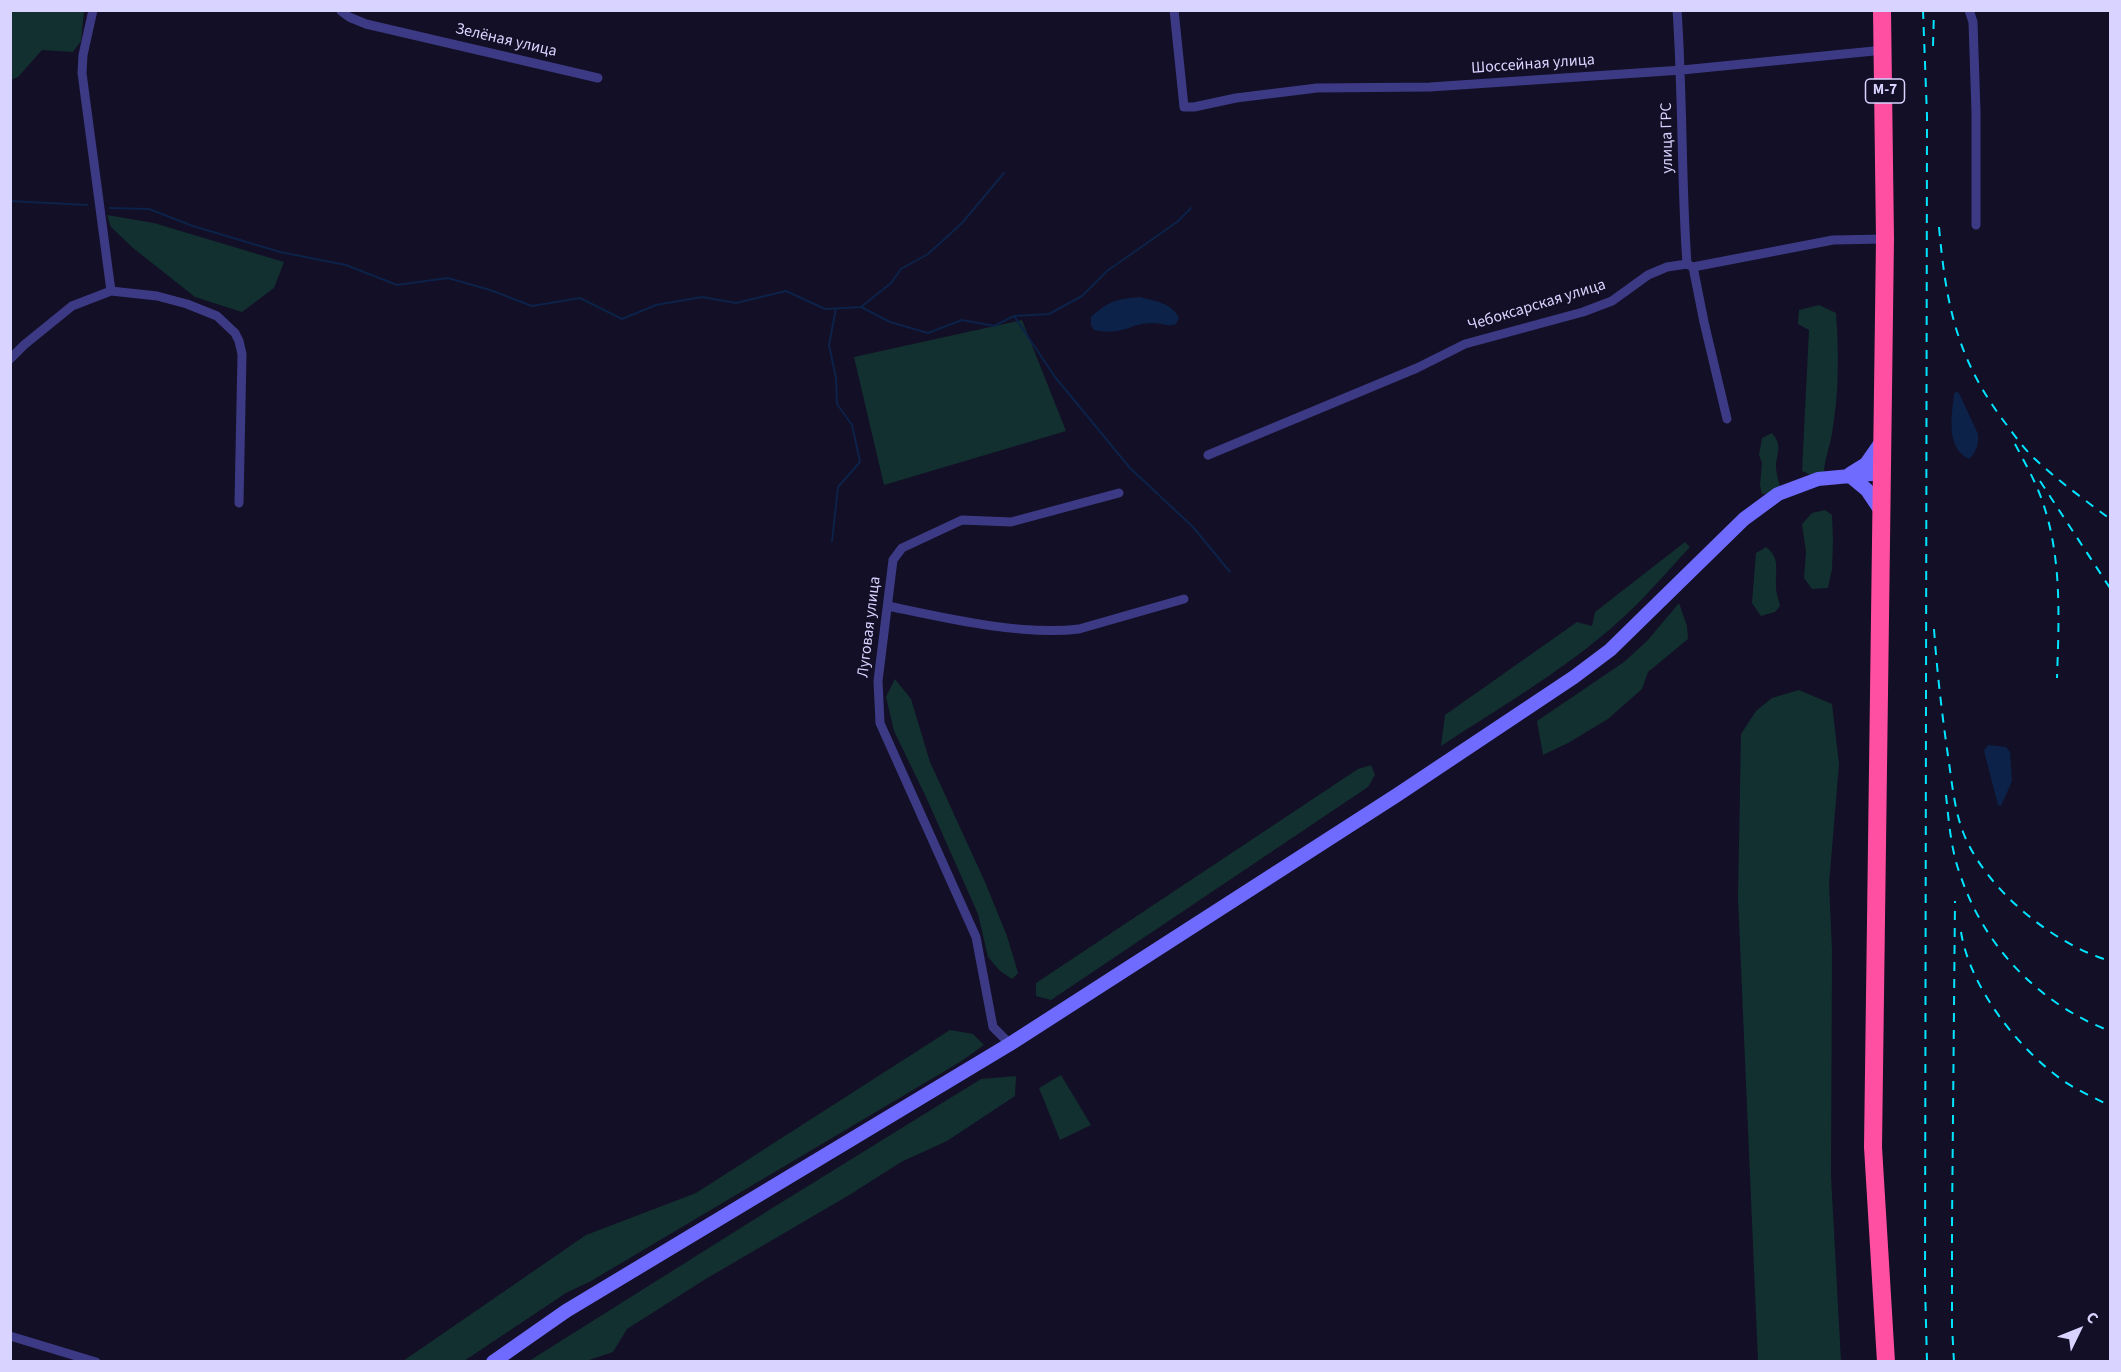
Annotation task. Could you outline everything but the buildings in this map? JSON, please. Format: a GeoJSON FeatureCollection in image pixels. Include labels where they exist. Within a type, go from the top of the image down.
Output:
{"type":"FeatureCollection","features":[{"type":"Feature","properties":{"kind":"highway","name":"М-7"},"geometry":{"type":"LineString","coordinates":[[1882,10],[1885,239]]}},
{"type":"Feature","properties":{"kind":"highway"},"geometry":{"type":"LineString","coordinates":[[1885,239],[1874,1146],[1886,1362]]}},
{"type":"Feature","properties":{"kind":"street"},"geometry":{"type":"LineString","coordinates":[[93,10],[83,55],[82,73],[111,291]]}},
{"type":"Feature","properties":{"kind":"street","name":"Шоссейная улица"},"geometry":{"type":"LineString","coordinates":[[1174,10],[1184,106],[1194,107],[1236,98],[1317,88],[1430,87],[1682,70],[1884,50]]}},
{"type":"Feature","properties":{"kind":"street","name":"улица ГРС"},"geometry":{"type":"LineString","coordinates":[[1677,10],[1682,70],[1684,220],[1690,266],[1727,419]]}},
{"type":"Feature","properties":{"kind":"street"},"geometry":{"type":"LineString","coordinates":[[1969,10],[1972,22],[1976,112],[1976,225]]}},
{"type":"Feature","properties":{"kind":"street","name":"Зелёная улица"},"geometry":{"type":"LineString","coordinates":[[341,11],[366,24],[597,78]]}},
{"type":"Feature","properties":{"kind":"street","name":"Чебоксарская улица"},"geometry":{"type":"LineString","coordinates":[[1208,455],[1417,368],[1465,344],[1583,312],[1612,301],[1648,275],[1667,267],[1690,266],[1833,240],[1885,239]]}},
{"type":"Feature","properties":{"kind":"street"},"geometry":{"type":"LineString","coordinates":[[10,359],[72,306],[111,291],[158,296],[217,316],[235,333],[242,354],[239,503]]}},
{"type":"Feature","properties":{"kind":"street"},"geometry":{"type":"LineString","coordinates":[[1848,475],[1866,464],[1882,441]]}},
{"type":"Feature","properties":{"kind":"street"},"geometry":{"type":"LineString","coordinates":[[493,1362],[566,1311],[1010,1044],[1387,801],[1574,677],[1610,650],[1761,505],[1778,494],[1794,486],[1818,479],[1882,473]]}},
{"type":"Feature","properties":{"kind":"street"},"geometry":{"type":"LineString","coordinates":[[1848,475],[1867,490],[1881,512]]}},
{"type":"Feature","properties":{"kind":"street","name":"Луговая улица"},"geometry":{"type":"LineString","coordinates":[[1010,1044],[993,1027],[976,937],[880,723],[878,681],[893,560],[902,548],[962,520],[1011,522],[1119,493]]}},
{"type":"Feature","properties":{"kind":"street"},"geometry":{"type":"LineString","coordinates":[[888,606],[963,621],[1065,631],[1090,627],[1184,599]]}},
{"type":"Feature","properties":{"kind":"street"},"geometry":{"type":"LineString","coordinates":[[10,1336],[96,1362]]}},
{"type":"Feature","properties":{"kind":"green space"},"geometry":{"type":"Polygon","coordinates":[[[11,10],[82,11],[84,12],[81,41],[73,52],[42,50],[18,77],[11,80],[11,10]]]}},
{"type":"Feature","properties":{"kind":"green space"},"geometry":{"type":"Polygon","coordinates":[[[107,215],[154,223],[284,262],[274,288],[242,312],[195,297],[133,248],[111,227],[107,215]]]}},
{"type":"Feature","properties":{"kind":"green space"},"geometry":{"type":"Polygon","coordinates":[[[1819,305],[1836,313],[1837,388],[1824,474],[1811,475],[1802,471],[1809,330],[1798,324],[1799,310],[1819,305]]]}},
{"type":"Feature","properties":{"kind":"green space"},"geometry":{"type":"Polygon","coordinates":[[[1022,320],[1066,431],[884,485],[854,357],[1022,320]]]}},
{"type":"Feature","properties":{"kind":"green space"},"geometry":{"type":"Polygon","coordinates":[[[1772,433],[1778,446],[1776,469],[1780,486],[1772,493],[1762,494],[1760,485],[1762,463],[1759,455],[1762,438],[1772,433]]]}},
{"type":"Feature","properties":{"kind":"green space"},"geometry":{"type":"Polygon","coordinates":[[[1825,510],[1832,515],[1832,569],[1828,588],[1812,589],[1804,578],[1806,552],[1802,524],[1812,513],[1825,510]]]}},
{"type":"Feature","properties":{"kind":"green space"},"geometry":{"type":"Polygon","coordinates":[[[1685,542],[1690,547],[1639,602],[1609,630],[1539,683],[1441,746],[1445,715],[1577,622],[1592,626],[1595,612],[1685,542]]]}},
{"type":"Feature","properties":{"kind":"green space"},"geometry":{"type":"Polygon","coordinates":[[[1766,547],[1771,551],[1775,560],[1776,589],[1780,606],[1775,612],[1761,616],[1752,603],[1756,553],[1766,547]]]}},
{"type":"Feature","properties":{"kind":"green space"},"geometry":{"type":"Polygon","coordinates":[[[1679,603],[1687,626],[1688,639],[1648,672],[1642,689],[1608,719],[1543,755],[1537,721],[1624,662],[1647,641],[1679,603]]]}},
{"type":"Feature","properties":{"kind":"green space"},"geometry":{"type":"Polygon","coordinates":[[[895,679],[911,699],[930,762],[1007,936],[1018,973],[1012,979],[1000,971],[988,957],[978,914],[894,731],[886,697],[895,679]]]}},
{"type":"Feature","properties":{"kind":"green space"},"geometry":{"type":"Polygon","coordinates":[[[1799,690],[1832,704],[1839,764],[1829,884],[1832,950],[1831,1176],[1841,1361],[1758,1361],[1738,898],[1741,734],[1756,711],[1772,698],[1799,690]]]}},
{"type":"Feature","properties":{"kind":"green space"},"geometry":{"type":"Polygon","coordinates":[[[1371,765],[1375,775],[1368,787],[1051,1000],[1036,996],[1036,983],[1358,769],[1371,765]]]}},
{"type":"Feature","properties":{"kind":"green space"},"geometry":{"type":"Polygon","coordinates":[[[950,1030],[973,1034],[984,1045],[960,1062],[591,1281],[566,1293],[464,1361],[403,1361],[586,1235],[696,1193],[950,1030]]]}},
{"type":"Feature","properties":{"kind":"green space"},"geometry":{"type":"Polygon","coordinates":[[[1061,1075],[1091,1125],[1060,1140],[1039,1088],[1061,1075]]]}},
{"type":"Feature","properties":{"kind":"green space"},"geometry":{"type":"Polygon","coordinates":[[[1016,1076],[1015,1096],[947,1141],[901,1162],[627,1329],[613,1352],[586,1361],[529,1361],[981,1079],[1016,1076]]]}},
{"type":"Feature","properties":{"kind":"water"},"geometry":{"type":"Polygon","coordinates":[[[1140,297],[1162,303],[1172,309],[1179,318],[1176,324],[1144,324],[1112,332],[1094,330],[1091,317],[1103,307],[1119,300],[1140,297]]]}},
{"type":"Feature","properties":{"kind":"water"},"geometry":{"type":"Polygon","coordinates":[[[1956,391],[1978,434],[1976,448],[1969,459],[1961,454],[1953,439],[1952,420],[1956,391]]]}},
{"type":"Feature","properties":{"kind":"water"},"geometry":{"type":"Polygon","coordinates":[[[1988,745],[2006,747],[2010,752],[2012,781],[2001,806],[1998,805],[1984,751],[1988,745]]]}},
{"type":"Feature","properties":{"kind":"waterway"},"geometry":{"type":"LineString","coordinates":[[861,307],[891,283],[901,269],[928,254],[962,223],[1004,173]]}},
{"type":"Feature","properties":{"kind":"waterway"},"geometry":{"type":"LineString","coordinates":[[10,201],[87,205]]}},
{"type":"Feature","properties":{"kind":"waterway"},"geometry":{"type":"LineString","coordinates":[[110,208],[149,209],[193,226],[280,252],[346,265],[397,285],[448,278],[490,290],[532,306],[580,298],[622,319],[656,305],[702,297],[736,303],[786,291],[825,309],[861,307],[890,322],[928,333],[962,320],[994,326],[1014,316],[1055,377],[1130,468],[1193,527],[1230,572]]}},
{"type":"Feature","properties":{"kind":"waterway"},"geometry":{"type":"LineString","coordinates":[[1014,316],[1049,314],[1082,296],[1107,271],[1177,222],[1191,208]]}},
{"type":"Feature","properties":{"kind":"waterway"},"geometry":{"type":"LineString","coordinates":[[832,541],[838,487],[860,462],[852,425],[837,404],[836,378],[829,345],[836,308]]}},
{"type":"Feature","properties":{"kind":"railway"},"geometry":{"type":"LineString","coordinates":[[1923,10],[1927,116],[1925,1285],[1927,1362]]}},
{"type":"Feature","properties":{"kind":"railway"},"geometry":{"type":"LineString","coordinates":[[1933,46],[1934,10]]}},
{"type":"Feature","properties":{"kind":"railway"},"geometry":{"type":"LineString","coordinates":[[1939,227],[1950,307],[1965,354],[1989,400],[2031,455],[2062,483],[2110,519]]}},
{"type":"Feature","properties":{"kind":"railway"},"geometry":{"type":"LineString","coordinates":[[2015,444],[2040,495],[2053,546],[2058,589],[2057,678]]}},
{"type":"Feature","properties":{"kind":"railway"},"geometry":{"type":"LineString","coordinates":[[2040,481],[2110,588]]}},
{"type":"Feature","properties":{"kind":"railway"},"geometry":{"type":"LineString","coordinates":[[1934,629],[1954,795],[1960,823],[1973,853],[1987,874],[2023,912],[2066,942],[2110,961]]}},
{"type":"Feature","properties":{"kind":"railway"},"geometry":{"type":"LineString","coordinates":[[1946,795],[1951,837],[1958,867],[1971,903],[2000,950],[2039,990],[2085,1020],[2110,1031]]}},
{"type":"Feature","properties":{"kind":"railway"},"geometry":{"type":"LineString","coordinates":[[1954,1362],[1952,1225],[1955,901]]}},
{"type":"Feature","properties":{"kind":"railway"},"geometry":{"type":"LineString","coordinates":[[1961,932],[1975,975],[1986,996],[2014,1035],[2048,1069],[2065,1082],[2110,1106]]}}]}
